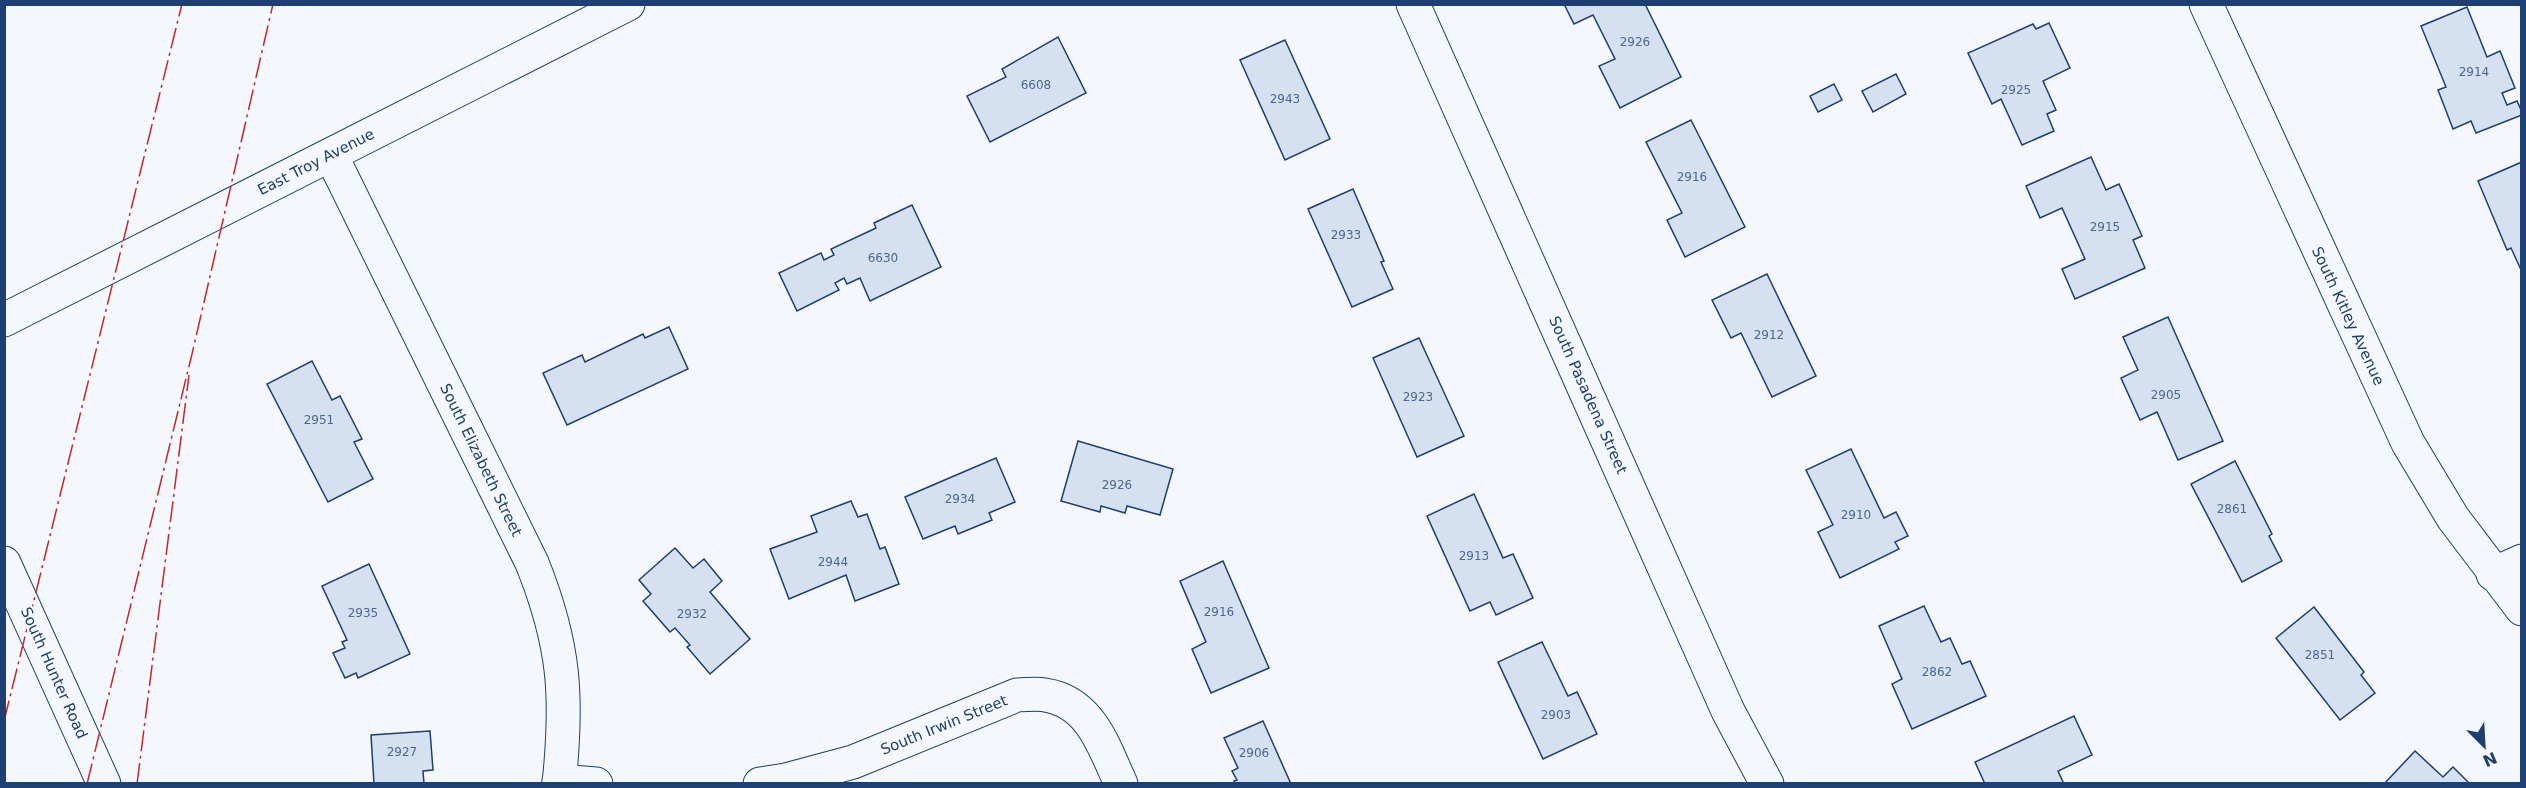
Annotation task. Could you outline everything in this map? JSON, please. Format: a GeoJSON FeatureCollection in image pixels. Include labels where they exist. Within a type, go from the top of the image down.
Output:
{"type":"FeatureCollection","features":[{"type":"Feature","properties":{"kind":"street","name":"East Troy Avenue"},"geometry":{"type":"LineString","coordinates":[[4,320],[628,4]]}},
{"type":"Feature","properties":{"kind":"street","name":"South Pasadena Street"},"geometry":{"type":"LineString","coordinates":[[1413,4],[1728,711],[1767,783]]}},
{"type":"Feature","properties":{"kind":"street","name":"South Kitley Avenue"},"geometry":{"type":"LineString","coordinates":[[2206,4],[2392,412],[2453,518],[2507,567],[2522,609]]}},
{"type":"Feature","properties":{"kind":"street","name":"South Elizabeth Street"},"geometry":{"type":"LineString","coordinates":[[331,154],[527,553],[543,591],[556,638],[564,682],[564,743],[559,782]]}},
{"type":"Feature","properties":{"kind":"street","name":"South Hunter Road"},"geometry":{"type":"LineString","coordinates":[[4,563],[104,783]]}},
{"type":"Feature","properties":{"kind":"street","name":"South Irwin Street"},"geometry":{"type":"LineString","coordinates":[[760,783],[786,780],[853,762],[1017,695],[1044,694],[1070,704],[1090,722],[1098,733],[1121,783]]}},
{"type":"Feature","properties":{"kind":"street"},"geometry":{"type":"LineString","coordinates":[[559,782],[596,783]]}},
{"type":"Feature","properties":{"kind":"building"},"geometry":{"type":"Polygon","coordinates":[[[1564,4],[1645,4],[1681,77],[1620,108],[1599,66],[1615,59],[1593,15],[1574,24],[1564,4]]]}},
{"type":"Feature","properties":{"kind":"building"},"geometry":{"type":"Polygon","coordinates":[[[2467,7],[2487,57],[2500,51],[2515,88],[2502,93],[2507,105],[2517,101],[2522,112],[2522,115],[2476,133],[2471,121],[2453,129],[2438,90],[2446,87],[2421,26],[2467,7]]]}},
{"type":"Feature","properties":{"kind":"building"},"geometry":{"type":"Polygon","coordinates":[[[2049,23],[2070,68],[2043,81],[2056,110],[2047,114],[2054,131],[2022,145],[2001,99],[1992,104],[1968,53],[2033,24],[2036,29],[2049,23]]]}},
{"type":"Feature","properties":{"kind":"building"},"geometry":{"type":"Polygon","coordinates":[[[1058,37],[1086,93],[990,142],[967,96],[1006,77],[1002,69],[1058,37]]]}},
{"type":"Feature","properties":{"kind":"building"},"geometry":{"type":"Polygon","coordinates":[[[1285,40],[1330,139],[1285,160],[1240,60],[1285,40]]]}},
{"type":"Feature","properties":{"kind":"building"},"geometry":{"type":"Polygon","coordinates":[[[1896,74],[1906,94],[1873,112],[1862,91],[1896,74]]]}},
{"type":"Feature","properties":{"kind":"building"},"geometry":{"type":"Polygon","coordinates":[[[1834,84],[1842,100],[1818,112],[1810,96],[1834,84]]]}},
{"type":"Feature","properties":{"kind":"building"},"geometry":{"type":"Polygon","coordinates":[[[1691,120],[1745,227],[1685,257],[1667,220],[1682,213],[1646,142],[1691,120]]]}},
{"type":"Feature","properties":{"kind":"building"},"geometry":{"type":"Polygon","coordinates":[[[2091,157],[2106,190],[2119,184],[2142,236],[2133,240],[2145,268],[2075,299],[2062,269],[2085,259],[2062,208],[2040,218],[2026,186],[2091,157]]]}},
{"type":"Feature","properties":{"kind":"building"},"geometry":{"type":"Polygon","coordinates":[[[2522,162],[2522,272],[2511,248],[2507,250],[2478,181],[2522,162]]]}},
{"type":"Feature","properties":{"kind":"building"},"geometry":{"type":"Polygon","coordinates":[[[1353,189],[1384,261],[1381,262],[1393,289],[1352,307],[1308,209],[1353,189]]]}},
{"type":"Feature","properties":{"kind":"building"},"geometry":{"type":"Polygon","coordinates":[[[912,205],[941,267],[870,301],[860,278],[847,284],[844,278],[835,283],[839,290],[797,311],[779,273],[821,253],[824,260],[834,255],[831,249],[876,228],[874,223],[912,205]]]}},
{"type":"Feature","properties":{"kind":"building"},"geometry":{"type":"Polygon","coordinates":[[[1767,274],[1816,376],[1772,397],[1741,333],[1731,338],[1712,300],[1767,274]]]}},
{"type":"Feature","properties":{"kind":"building"},"geometry":{"type":"Polygon","coordinates":[[[2168,317],[2223,441],[2178,460],[2157,412],[2140,420],[2121,378],[2138,370],[2123,337],[2168,317]]]}},
{"type":"Feature","properties":{"kind":"building"},"geometry":{"type":"Polygon","coordinates":[[[669,327],[688,369],[567,425],[543,373],[582,355],[585,362],[643,334],[645,338],[669,327]]]}},
{"type":"Feature","properties":{"kind":"building"},"geometry":{"type":"Polygon","coordinates":[[[1419,338],[1464,436],[1417,457],[1373,358],[1419,338]]]}},
{"type":"Feature","properties":{"kind":"building"},"geometry":{"type":"Polygon","coordinates":[[[312,361],[332,400],[340,396],[362,439],[354,442],[373,479],[328,502],[267,384],[312,361]]]}},
{"type":"Feature","properties":{"kind":"building"},"geometry":{"type":"Polygon","coordinates":[[[1078,441],[1173,469],[1160,515],[1127,506],[1125,513],[1101,506],[1100,512],[1061,501],[1078,441]]]}},
{"type":"Feature","properties":{"kind":"building"},"geometry":{"type":"Polygon","coordinates":[[[1851,449],[1884,518],[1896,512],[1908,536],[1895,542],[1899,549],[1840,578],[1818,532],[1833,525],[1806,470],[1851,449]]]}},
{"type":"Feature","properties":{"kind":"building"},"geometry":{"type":"Polygon","coordinates":[[[996,458],[1015,502],[989,513],[992,520],[958,534],[955,526],[923,539],[905,497],[996,458]]]}},
{"type":"Feature","properties":{"kind":"building"},"geometry":{"type":"Polygon","coordinates":[[[2235,461],[2272,534],[2269,536],[2282,561],[2242,582],[2191,484],[2235,461]]]}},
{"type":"Feature","properties":{"kind":"building"},"geometry":{"type":"Polygon","coordinates":[[[1474,494],[1503,558],[1513,554],[1533,598],[1496,615],[1490,602],[1470,611],[1427,516],[1474,494]]]}},
{"type":"Feature","properties":{"kind":"building"},"geometry":{"type":"Polygon","coordinates":[[[851,501],[858,517],[867,514],[880,549],[885,547],[899,584],[855,601],[846,575],[789,599],[770,549],[817,532],[811,516],[851,501]]]}},
{"type":"Feature","properties":{"kind":"building"},"geometry":{"type":"Polygon","coordinates":[[[675,548],[693,568],[704,559],[722,581],[710,592],[750,639],[710,674],[687,647],[690,645],[675,628],[670,632],[643,601],[651,594],[639,580],[675,548]]]}},
{"type":"Feature","properties":{"kind":"building"},"geometry":{"type":"Polygon","coordinates":[[[1223,561],[1269,668],[1211,693],[1192,649],[1206,642],[1180,581],[1223,561]]]}},
{"type":"Feature","properties":{"kind":"building"},"geometry":{"type":"Polygon","coordinates":[[[369,564],[410,654],[358,678],[356,673],[345,678],[333,653],[345,648],[342,642],[347,640],[322,586],[369,564]]]}},
{"type":"Feature","properties":{"kind":"building"},"geometry":{"type":"Polygon","coordinates":[[[1924,606],[1941,642],[1950,638],[1962,664],[1970,661],[1986,696],[1912,729],[1892,684],[1902,679],[1879,626],[1924,606]]]}},
{"type":"Feature","properties":{"kind":"building"},"geometry":{"type":"Polygon","coordinates":[[[2314,607],[2364,672],[2361,675],[2375,693],[2340,720],[2276,638],[2314,607]]]}},
{"type":"Feature","properties":{"kind":"building"},"geometry":{"type":"Polygon","coordinates":[[[1542,642],[1568,696],[1577,692],[1597,734],[1543,759],[1498,662],[1542,642]]]}},
{"type":"Feature","properties":{"kind":"building"},"geometry":{"type":"Polygon","coordinates":[[[2074,716],[2092,755],[2058,771],[2064,784],[1985,784],[1975,762],[2074,716]]]}},
{"type":"Feature","properties":{"kind":"building"},"geometry":{"type":"Polygon","coordinates":[[[1263,721],[1291,784],[1235,784],[1234,781],[1237,780],[1232,771],[1238,768],[1224,738],[1263,721]]]}},
{"type":"Feature","properties":{"kind":"building"},"geometry":{"type":"Polygon","coordinates":[[[430,731],[433,770],[423,771],[424,784],[374,784],[371,735],[430,731]]]}},
{"type":"Feature","properties":{"kind":"building"},"geometry":{"type":"Polygon","coordinates":[[[2415,751],[2443,777],[2453,767],[2470,784],[2384,784],[2415,751]]]}},
{"type":"Feature","properties":{"kind":"power"},"geometry":{"type":"LineString","coordinates":[[4,721],[182,4]]}},
{"type":"Feature","properties":{"kind":"power"},"geometry":{"type":"LineString","coordinates":[[87,784],[192,354],[273,4]]}},
{"type":"Feature","properties":{"kind":"power"},"geometry":{"type":"LineString","coordinates":[[137,784],[189,375]]}}]}
